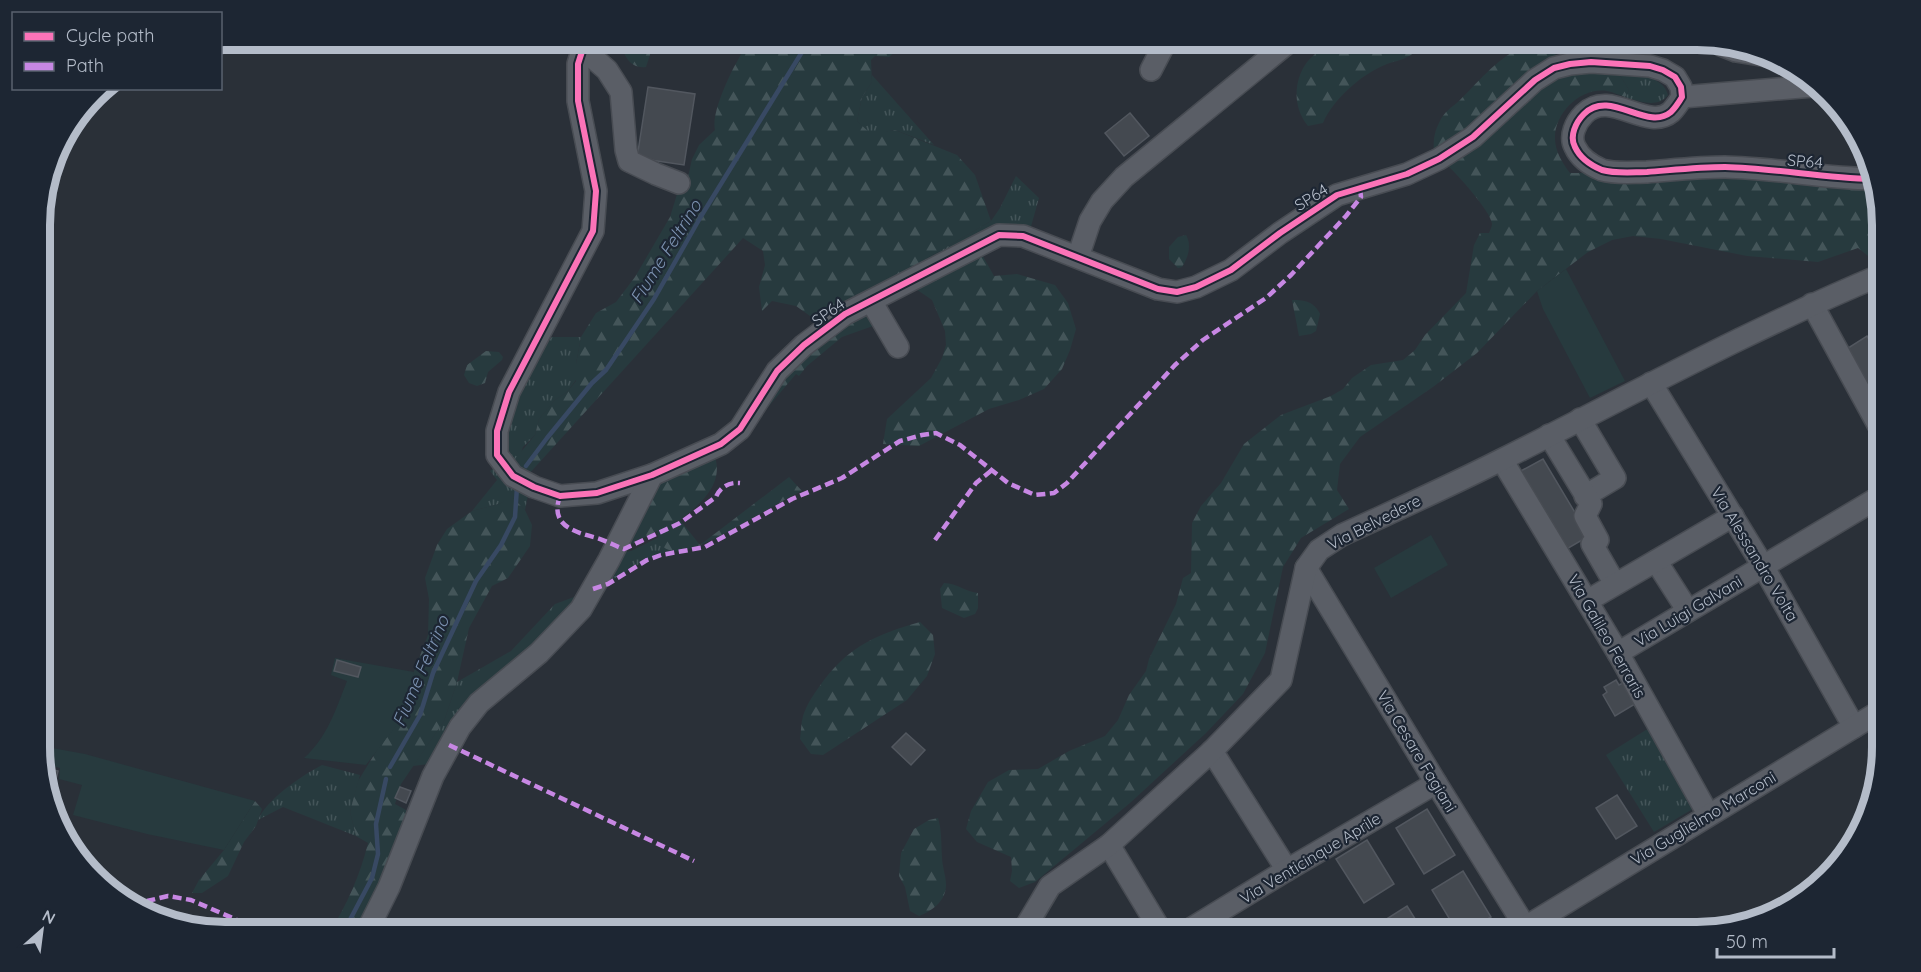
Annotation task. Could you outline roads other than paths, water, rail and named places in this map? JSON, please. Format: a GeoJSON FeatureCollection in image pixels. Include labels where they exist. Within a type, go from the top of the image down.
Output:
{"type":"FeatureCollection","features":[{"type":"Feature","properties":{"kind":"street","name":"SP64"},"geometry":{"type":"LineString","coordinates":[[582,50],[578,64],[578,100],[596,191],[593,231],[509,392],[497,431],[497,455],[513,476],[534,487],[560,496],[597,493],[652,475],[721,444],[740,429],[777,371],[804,345],[845,314],[999,235],[1023,236],[1158,289],[1177,292],[1196,287],[1231,270],[1280,233],[1337,195],[1407,174],[1439,159],[1473,137],[1535,80],[1554,68],[1562,66],[1591,62],[1650,66],[1675,77],[1681,87],[1682,97],[1670,112],[1654,117],[1613,105],[1600,106],[1586,112],[1575,127],[1572,142],[1588,163],[1603,170],[1625,173],[1726,167],[1866,178]]}},
{"type":"Feature","properties":{"kind":"street"},"geometry":{"type":"LineString","coordinates":[[589,50],[607,70],[621,92],[629,161],[679,183]]}},
{"type":"Feature","properties":{"kind":"street"},"geometry":{"type":"LineString","coordinates":[[1151,70],[1161,50]]}},
{"type":"Feature","properties":{"kind":"street"},"geometry":{"type":"LineString","coordinates":[[1078,257],[1090,221],[1102,201],[1124,177],[1279,50]]}},
{"type":"Feature","properties":{"kind":"street"},"geometry":{"type":"LineString","coordinates":[[1682,97],[1804,87]]}},
{"type":"Feature","properties":{"kind":"street","name":"Via Belvedere"},"geometry":{"type":"LineString","coordinates":[[1029,922],[1050,886],[1109,845],[1212,751],[1281,680],[1306,568],[1319,550],[1342,535],[1502,460],[1652,382],[1812,304],[1872,279]]}},
{"type":"Feature","properties":{"kind":"street"},"geometry":{"type":"LineString","coordinates":[[871,301],[898,346]]}},
{"type":"Feature","properties":{"kind":"street"},"geometry":{"type":"LineString","coordinates":[[1812,304],[1872,414]]}},
{"type":"Feature","properties":{"kind":"street","name":"Via Alessandro Volta"},"geometry":{"type":"LineString","coordinates":[[1652,382],[1763,566],[1854,727]]}},
{"type":"Feature","properties":{"kind":"street"},"geometry":{"type":"LineString","coordinates":[[1580,419],[1615,478],[1586,496]]}},
{"type":"Feature","properties":{"kind":"street"},"geometry":{"type":"LineString","coordinates":[[1549,435],[1591,504],[1585,516],[1598,540],[1592,544],[1615,584]]}},
{"type":"Feature","properties":{"kind":"street","name":"Via Galileo Ferraris"},"geometry":{"type":"LineString","coordinates":[[1502,460],[1618,653],[1708,814]]}},
{"type":"Feature","properties":{"kind":"street"},"geometry":{"type":"LineString","coordinates":[[372,922],[389,887],[433,776],[460,727],[479,704],[539,653],[581,609],[609,560],[652,475]]}},
{"type":"Feature","properties":{"kind":"street","name":"Via Luigi Galvani"},"geometry":{"type":"LineString","coordinates":[[1618,653],[1872,501]]}},
{"type":"Feature","properties":{"kind":"street"},"geometry":{"type":"LineString","coordinates":[[1587,601],[1733,516]]}},
{"type":"Feature","properties":{"kind":"street"},"geometry":{"type":"LineString","coordinates":[[1656,561],[1688,611]]}},
{"type":"Feature","properties":{"kind":"street","name":"Via Cesare Fagiani"},"geometry":{"type":"LineString","coordinates":[[1306,568],[1519,922]]}},
{"type":"Feature","properties":{"kind":"street","name":"Via Guglielmo Marconi"},"geometry":{"type":"LineString","coordinates":[[1538,922],[1708,814],[1872,716]]}},
{"type":"Feature","properties":{"kind":"street"},"geometry":{"type":"LineString","coordinates":[[1212,751],[1287,870]]}},
{"type":"Feature","properties":{"kind":"street","name":"Via Venticinque Aprile"},"geometry":{"type":"LineString","coordinates":[[1202,922],[1436,783]]}},
{"type":"Feature","properties":{"kind":"street"},"geometry":{"type":"LineString","coordinates":[[1109,845],[1155,922]]}},
{"type":"Feature","properties":{"kind":"waterway","name":"Fiume Feltrino"},"geometry":{"type":"LineString","coordinates":[[526,466],[592,383],[606,370],[654,299],[700,218],[803,50]]}},
{"type":"Feature","properties":{"kind":"waterway","name":"Fiume Feltrino"},"geometry":{"type":"LineString","coordinates":[[390,767],[420,715],[433,673],[476,581],[501,545],[515,517],[517,487]]}},
{"type":"Feature","properties":{"kind":"waterway","name":"Fiume Feltrino"},"geometry":{"type":"LineString","coordinates":[[349,922],[372,878],[378,854],[376,824],[386,779]]}}]}
